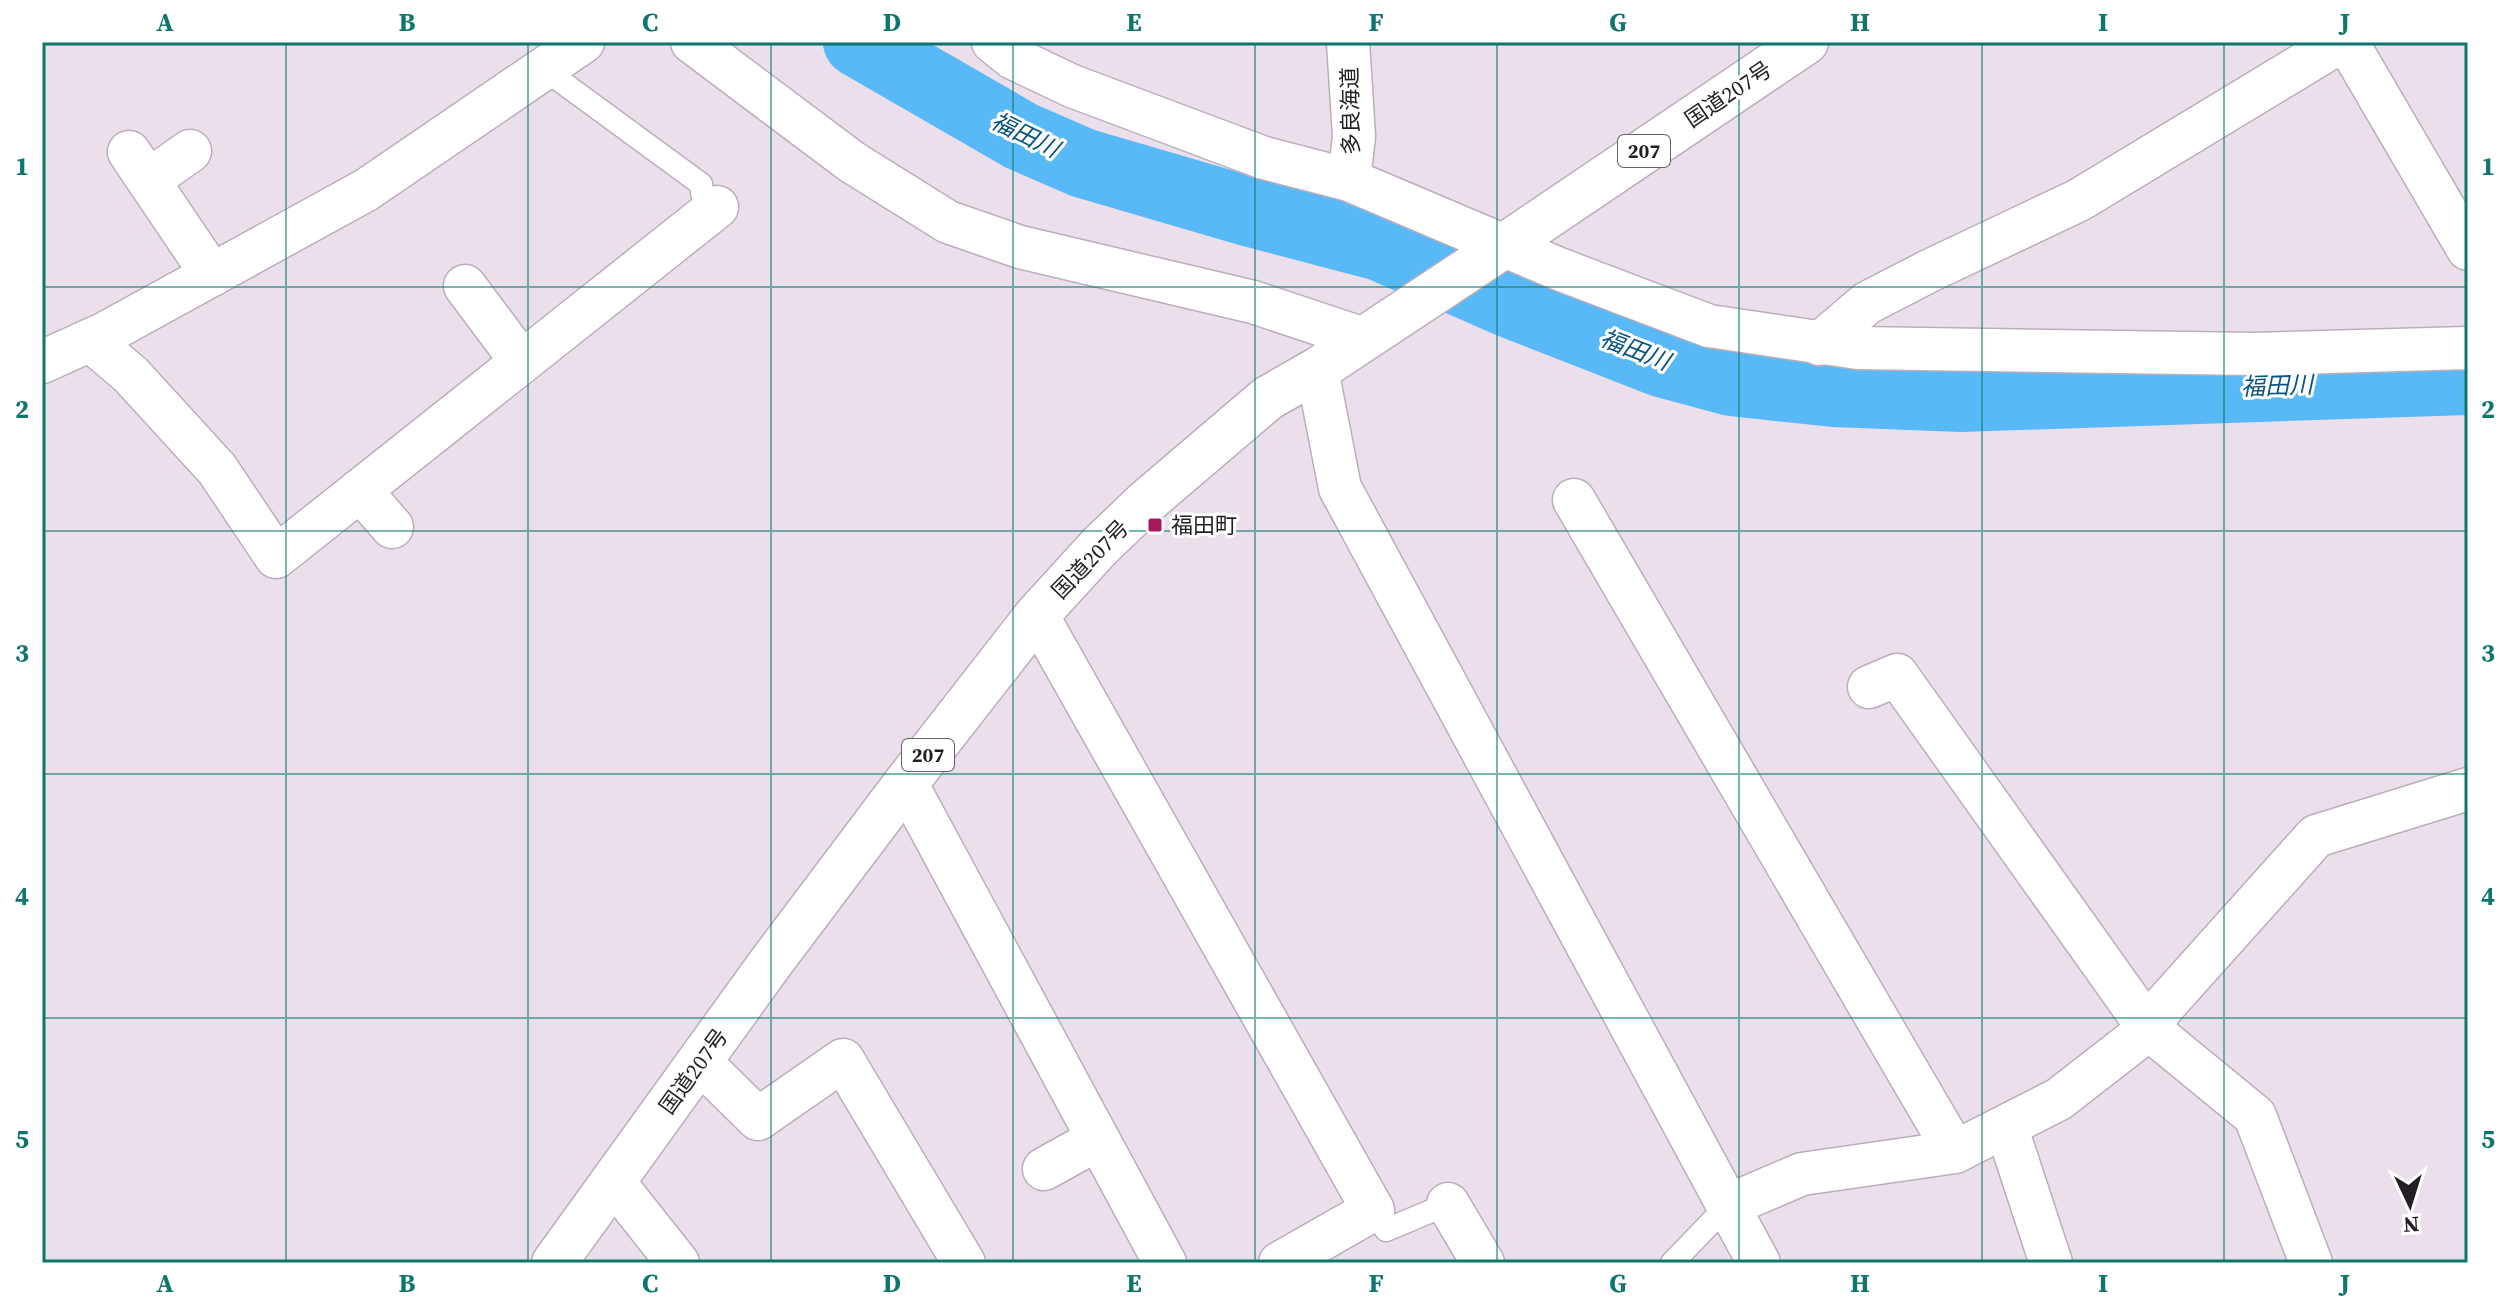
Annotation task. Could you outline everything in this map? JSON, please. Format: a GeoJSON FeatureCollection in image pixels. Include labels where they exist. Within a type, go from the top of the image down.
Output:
{"type":"FeatureCollection","features":[{"type":"Feature","properties":{"kind":"highway","name":"国道207号"},"geometry":{"type":"LineString","coordinates":[[554,1263],[699,1061],[906,783],[1037,615],[1100,546],[1146,502],[1268,398],[1317,370],[1806,42]]}},
{"type":"Feature","properties":{"kind":"street"},"geometry":{"type":"LineString","coordinates":[[57,348],[212,275],[366,190],[583,42]]}},
{"type":"Feature","properties":{"kind":"street"},"geometry":{"type":"LineString","coordinates":[[692,42],[852,162],[948,222],[1020,247],[1373,332]]}},
{"type":"Feature","properties":{"kind":"street"},"geometry":{"type":"LineString","coordinates":[[993,42],[1013,58],[1072,86],[1264,158],[1349,180],[1493,253],[1709,326],[1858,348],[2255,354],[2468,348]]}},
{"type":"Feature","properties":{"kind":"street","name":"多良海道"},"geometry":{"type":"LineString","coordinates":[[1348,42],[1354,136],[1349,180]]}},
{"type":"Feature","properties":{"kind":"street"},"geometry":{"type":"LineString","coordinates":[[1819,344],[1867,303],[2079,200],[2340,42]]}},
{"type":"Feature","properties":{"kind":"street"},"geometry":{"type":"LineString","coordinates":[[2347,42],[2468,249]]}},
{"type":"Feature","properties":{"kind":"street"},"geometry":{"type":"LineString","coordinates":[[190,151],[139,166],[212,275]]}},
{"type":"Feature","properties":{"kind":"street"},"geometry":{"type":"LineString","coordinates":[[57,348],[131,375],[217,469],[276,557],[711,211]]}},
{"type":"Feature","properties":{"kind":"street"},"geometry":{"type":"LineString","coordinates":[[465,286],[521,361]]}},
{"type":"Feature","properties":{"kind":"street"},"geometry":{"type":"LineString","coordinates":[[1317,370],[1340,488],[1759,1263]]}},
{"type":"Feature","properties":{"kind":"street"},"geometry":{"type":"LineString","coordinates":[[360,490],[392,527]]}},
{"type":"Feature","properties":{"kind":"street"},"geometry":{"type":"LineString","coordinates":[[1574,500],[1955,1152]]}},
{"type":"Feature","properties":{"kind":"street"},"geometry":{"type":"LineString","coordinates":[[1037,615],[1373,1210],[1280,1263]]}},
{"type":"Feature","properties":{"kind":"street"},"geometry":{"type":"LineString","coordinates":[[1869,687],[1897,675],[2149,1029],[2255,1116],[2311,1263]]}},
{"type":"Feature","properties":{"kind":"street"},"geometry":{"type":"LineString","coordinates":[[906,783],[1165,1263]]}},
{"type":"Feature","properties":{"kind":"street"},"geometry":{"type":"LineString","coordinates":[[1727,1206],[1802,1174],[1955,1152],[2059,1099],[2149,1029],[2161,1009],[2316,836],[2468,789]]}},
{"type":"Feature","properties":{"kind":"street"},"geometry":{"type":"LineString","coordinates":[[699,1061],[758,1119],[843,1060],[964,1263]]}},
{"type":"Feature","properties":{"kind":"street"},"geometry":{"type":"LineString","coordinates":[[2006,1126],[2051,1263]]}},
{"type":"Feature","properties":{"kind":"street"},"geometry":{"type":"LineString","coordinates":[[1044,1169],[1098,1139]]}},
{"type":"Feature","properties":{"kind":"street"},"geometry":{"type":"LineString","coordinates":[[613,1181],[678,1263]]}},
{"type":"Feature","properties":{"kind":"street"},"geometry":{"type":"LineString","coordinates":[[1448,1204],[1483,1263]]}},
{"type":"Feature","properties":{"kind":"lane"},"geometry":{"type":"LineString","coordinates":[[544,69],[701,184],[711,211]]}},
{"type":"Feature","properties":{"kind":"lane"},"geometry":{"type":"LineString","coordinates":[[1373,1210],[1386,1230],[1448,1204]]}},
{"type":"Feature","properties":{"kind":"lane"},"geometry":{"type":"LineString","coordinates":[[1672,1263],[1727,1206]]}},
{"type":"Feature","properties":{"kind":"waterway","name":"福田川"},"geometry":{"type":"LineString","coordinates":[[858,42],[1021,136],[1083,163],[1380,246],[1510,303],[1661,362],[1731,381],[1834,392],[1961,397],[2468,380]]}},
{"type":"Feature","properties":{"kind":"place","name":"福田町"},"geometry":{"type":"Point","coordinates":[1155,525]}}]}
